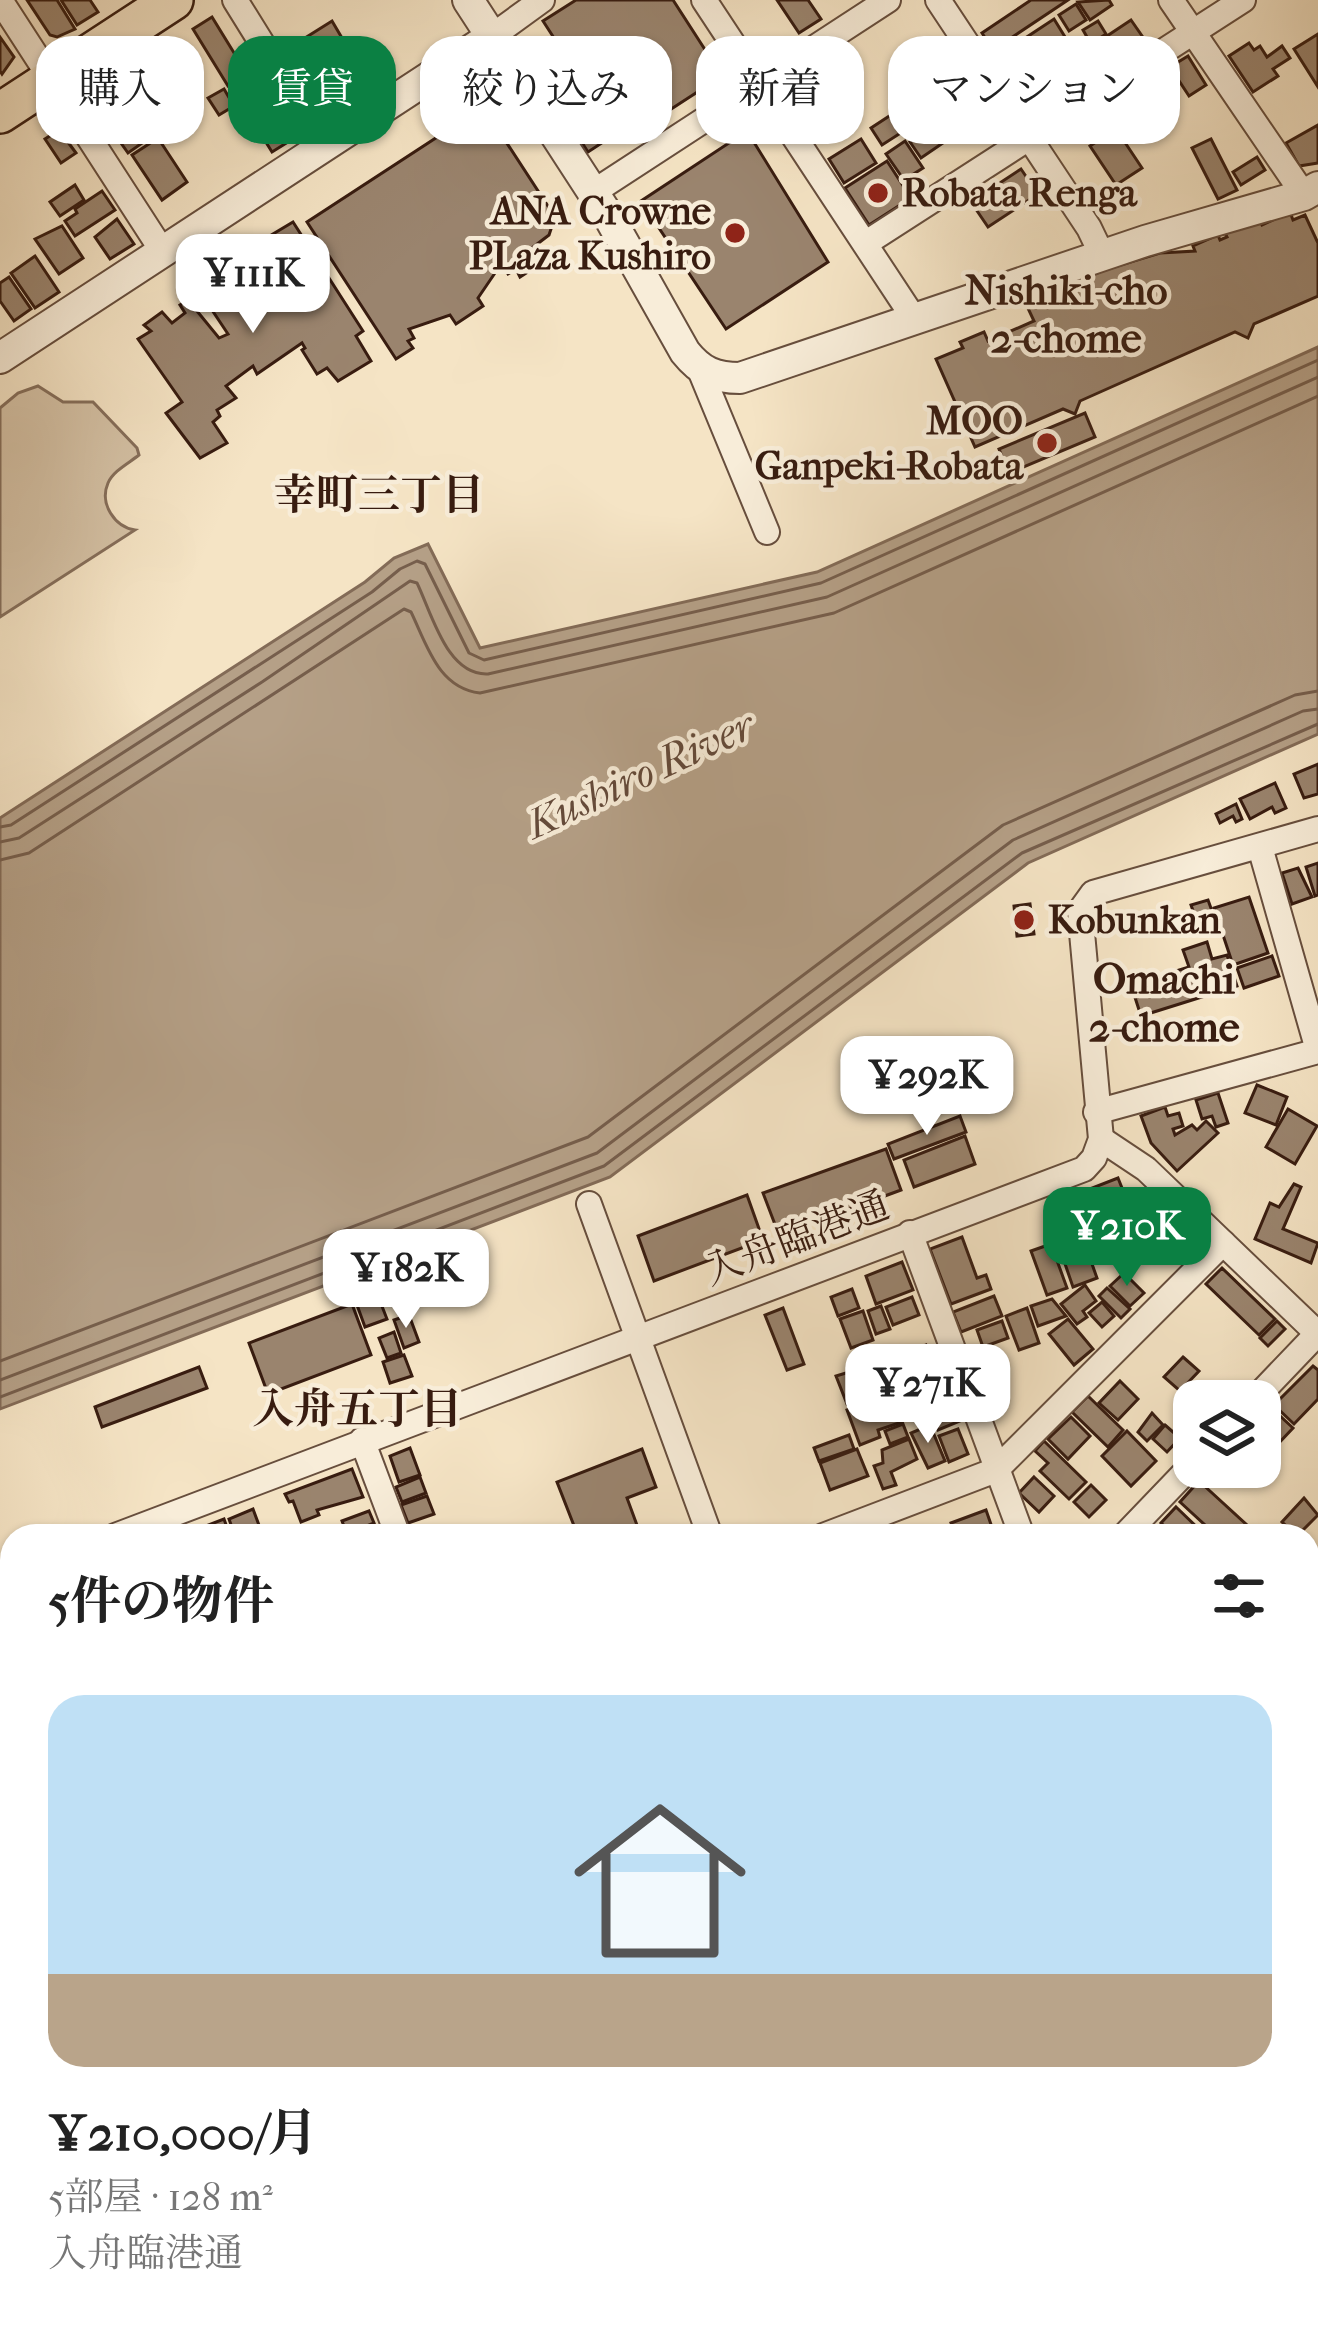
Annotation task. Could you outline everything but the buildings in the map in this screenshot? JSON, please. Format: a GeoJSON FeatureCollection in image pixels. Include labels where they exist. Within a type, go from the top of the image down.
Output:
{"type":"FeatureCollection","features":[{"type":"Feature","properties":{"kind":"highway"},"geometry":{"type":"LineString","coordinates":[[117,36],[172,0]]}},
{"type":"Feature","properties":{"kind":"highway"},"geometry":{"type":"LineString","coordinates":[[0,113],[36,89]]}},
{"type":"Feature","properties":{"kind":"street"},"geometry":{"type":"LineString","coordinates":[[0,0],[36,55]]}},
{"type":"Feature","properties":{"kind":"street"},"geometry":{"type":"LineString","coordinates":[[235,0],[325,145]]}},
{"type":"Feature","properties":{"kind":"street"},"geometry":{"type":"LineString","coordinates":[[468,0],[490,36]]}},
{"type":"Feature","properties":{"kind":"street"},"geometry":{"type":"LineString","coordinates":[[492,36],[542,0]]}},
{"type":"Feature","properties":{"kind":"street"},"geometry":{"type":"LineString","coordinates":[[704,0],[727,36]]}},
{"type":"Feature","properties":{"kind":"street"},"geometry":{"type":"LineString","coordinates":[[834,36],[888,0]]}},
{"type":"Feature","properties":{"kind":"street"},"geometry":{"type":"LineString","coordinates":[[938,0],[962,36]]}},
{"type":"Feature","properties":{"kind":"street"},"geometry":{"type":"LineString","coordinates":[[700,370],[721,378],[740,378],[1203,222],[1311,191],[1172,0]]}},
{"type":"Feature","properties":{"kind":"street"},"geometry":{"type":"LineString","coordinates":[[1180,41],[1243,0]]}},
{"type":"Feature","properties":{"kind":"street"},"geometry":{"type":"LineString","coordinates":[[0,357],[420,83]]}},
{"type":"Feature","properties":{"kind":"street"},"geometry":{"type":"LineString","coordinates":[[592,193],[696,127]]}},
{"type":"Feature","properties":{"kind":"street"},"geometry":{"type":"LineString","coordinates":[[94,144],[163,252]]}},
{"type":"Feature","properties":{"kind":"street"},"geometry":{"type":"LineString","coordinates":[[560,144],[700,370],[767,532]]}},
{"type":"Feature","properties":{"kind":"street"},"geometry":{"type":"LineString","coordinates":[[799,144],[915,320]]}},
{"type":"Feature","properties":{"kind":"street"},"geometry":{"type":"LineString","coordinates":[[866,243],[1021,144]]}},
{"type":"Feature","properties":{"kind":"street"},"geometry":{"type":"LineString","coordinates":[[1034,144],[1102,256]]}},
{"type":"Feature","properties":{"kind":"street"},"geometry":{"type":"LineString","coordinates":[[1273,1380],[1318,1333],[1146,1169],[1101,1139],[1080,911],[1094,893],[1318,830]]}},
{"type":"Feature","properties":{"kind":"street"},"geometry":{"type":"LineString","coordinates":[[1096,1112],[1318,1051],[1260,847]]}},
{"type":"Feature","properties":{"kind":"street","name":"入舟臨港通"},"geometry":{"type":"LineString","coordinates":[[146,1524],[1084,1169],[1101,1139]]}},
{"type":"Feature","properties":{"kind":"street"},"geometry":{"type":"LineString","coordinates":[[589,1204],[705,1524]]}},
{"type":"Feature","properties":{"kind":"street"},"geometry":{"type":"LineString","coordinates":[[910,1233],[1017,1524]]}},
{"type":"Feature","properties":{"kind":"street"},"geometry":{"type":"LineString","coordinates":[[855,1524],[996,1470],[1223,1243]]}},
{"type":"Feature","properties":{"kind":"street"},"geometry":{"type":"LineString","coordinates":[[362,1440],[394,1524]]}},
{"type":"Feature","properties":{"kind":"street"},"geometry":{"type":"LineString","coordinates":[[1136,1524],[1173,1485]]}},
{"type":"Feature","properties":{"kind":"shaded area"},"geometry":{"type":"Polygon","coordinates":[[[38,386],[63,402],[93,402],[137,448],[139,455],[114,475],[106,491],[111,513],[135,530],[0,617],[0,408],[18,393],[38,386]]]}},
{"type":"Feature","properties":{"kind":"water","name":"Kushiro River"},"geometry":{"type":"Polygon","coordinates":[[[1318,347],[1318,734],[1028,863],[610,1177],[0,1409],[0,818],[365,582],[394,558],[428,544],[480,648],[817,572],[1318,347]]]}},
{"type":"Feature","properties":{"kind":"place","name":"Robata Renga"},"geometry":{"type":"Point","coordinates":[878,193]}},
{"type":"Feature","properties":{"kind":"place","name":"ANA Crowne PLaza Kushiro"},"geometry":{"type":"Point","coordinates":[735,233]}},
{"type":"Feature","properties":{"kind":"place","name":"MOO Ganpeki-Robata"},"geometry":{"type":"Point","coordinates":[1047,443]}},
{"type":"Feature","properties":{"kind":"place","name":"Kobunkan"},"geometry":{"type":"Point","coordinates":[1024,920]}},
{"type":"Feature","properties":{"kind":"district","name":"Nishiki-cho 2-chome"},"geometry":{"type":"Point","coordinates":[1066,314]}},
{"type":"Feature","properties":{"kind":"district","name":"幸町三丁目"},"geometry":{"type":"Point","coordinates":[379,495]}},
{"type":"Feature","properties":{"kind":"district","name":"Omachi 2-chome"},"geometry":{"type":"Point","coordinates":[1164,1003]}},
{"type":"Feature","properties":{"kind":"district","name":"入舟五丁目"},"geometry":{"type":"Point","coordinates":[357,1409]}}]}
